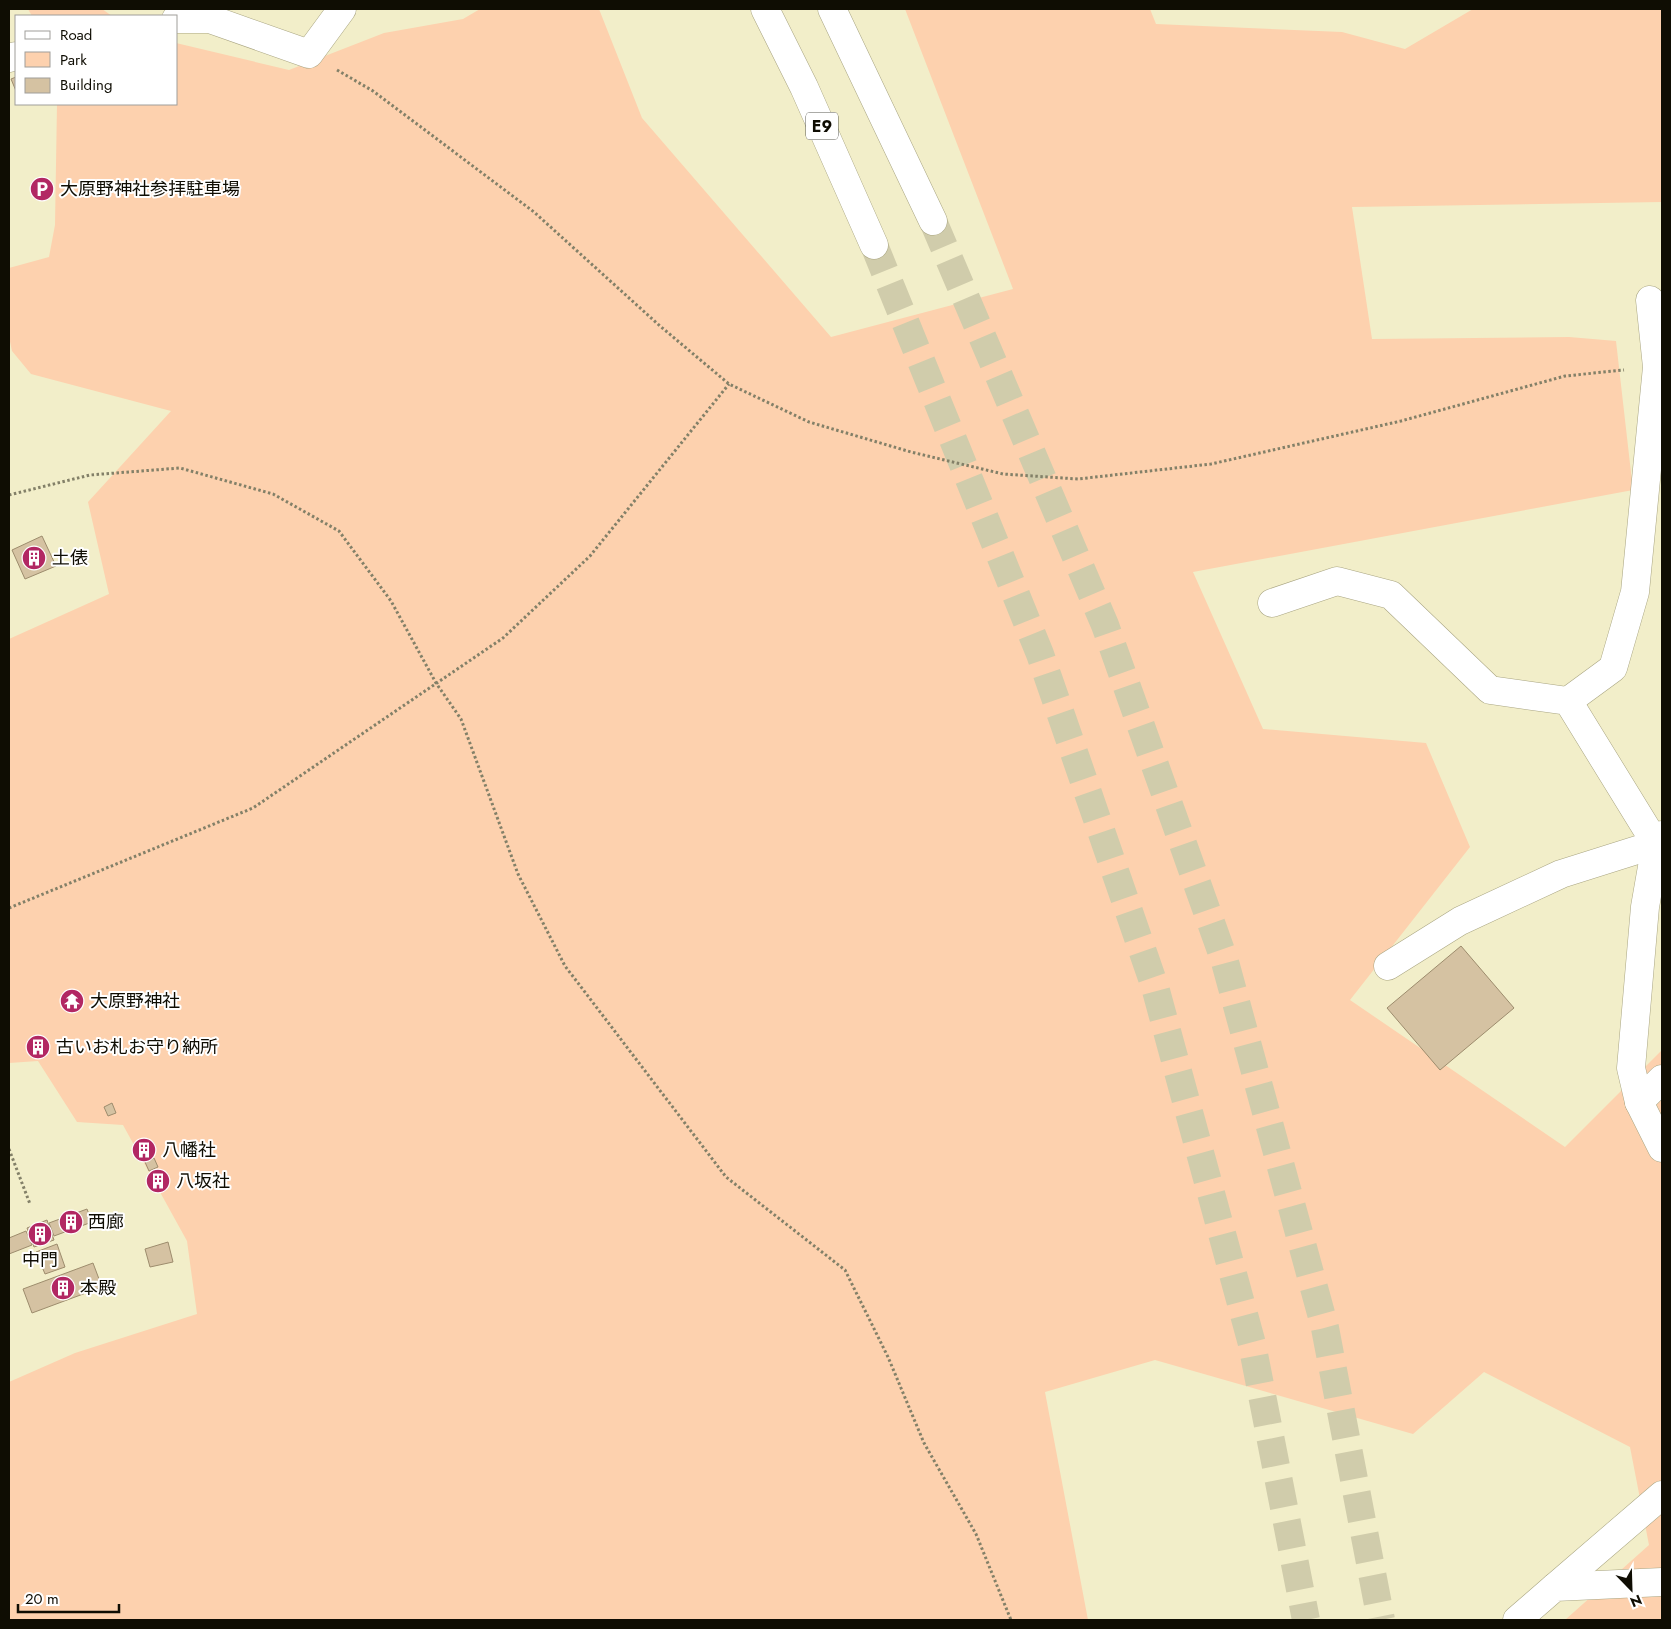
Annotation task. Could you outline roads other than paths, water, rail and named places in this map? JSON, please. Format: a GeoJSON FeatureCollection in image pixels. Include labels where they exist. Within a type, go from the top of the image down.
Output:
{"type":"FeatureCollection","features":[{"type":"Feature","properties":{"kind":"main road"},"geometry":{"type":"LineString","coordinates":[[178,19],[210,19],[309,54],[342,9]]}},
{"type":"Feature","properties":{"kind":"main road","name":"E9"},"geometry":{"type":"LineString","coordinates":[[765,9],[804,87],[874,245]]}},
{"type":"Feature","properties":{"kind":"main road"},"geometry":{"type":"LineString","coordinates":[[832,9],[933,221]]}},
{"type":"Feature","properties":{"kind":"main road"},"geometry":{"type":"LineString","coordinates":[[1272,603],[1337,580],[1391,595],[1490,690],[1568,701],[1613,668],[1635,592],[1657,367],[1650,300]]}},
{"type":"Feature","properties":{"kind":"main road"},"geometry":{"type":"LineString","coordinates":[[1568,701],[1659,839],[1645,907],[1631,1068],[1639,1102],[1662,1148]]}},
{"type":"Feature","properties":{"kind":"main road"},"geometry":{"type":"LineString","coordinates":[[1388,966],[1460,921],[1560,874],[1659,839]]}},
{"type":"Feature","properties":{"kind":"main road"},"geometry":{"type":"LineString","coordinates":[[1639,1102],[1662,1079]]}},
{"type":"Feature","properties":{"kind":"main road"},"geometry":{"type":"LineString","coordinates":[[1517,1620],[1662,1495]]}},
{"type":"Feature","properties":{"kind":"main road"},"geometry":{"type":"LineString","coordinates":[[1555,1587],[1662,1582]]}},
{"type":"Feature","properties":{"kind":"tunnel"},"geometry":{"type":"LineString","coordinates":[[933,221],[1105,625],[1225,962],[1325,1328],[1381,1620]]}},
{"type":"Feature","properties":{"kind":"tunnel"},"geometry":{"type":"LineString","coordinates":[[874,245],[1040,654],[1155,987],[1252,1344],[1306,1620]]}},
{"type":"Feature","properties":{"kind":"place","name":"大原野神社参拝駐車場"},"geometry":{"type":"Point","coordinates":[42,189]}},
{"type":"Feature","properties":{"kind":"place","name":"土俵"},"geometry":{"type":"Point","coordinates":[34,558]}},
{"type":"Feature","properties":{"kind":"place","name":"大原野神社"},"geometry":{"type":"Point","coordinates":[72,1001]}},
{"type":"Feature","properties":{"kind":"place","name":"古いお札お守り納所"},"geometry":{"type":"Point","coordinates":[38,1047]}},
{"type":"Feature","properties":{"kind":"place","name":"八幡社"},"geometry":{"type":"Point","coordinates":[144,1150]}},
{"type":"Feature","properties":{"kind":"place","name":"八坂社"},"geometry":{"type":"Point","coordinates":[158,1181]}},
{"type":"Feature","properties":{"kind":"place","name":"西廊"},"geometry":{"type":"Point","coordinates":[71,1222]}},
{"type":"Feature","properties":{"kind":"place","name":"中門"},"geometry":{"type":"Point","coordinates":[40,1234]}},
{"type":"Feature","properties":{"kind":"place","name":"本殿"},"geometry":{"type":"Point","coordinates":[63,1288]}}]}
